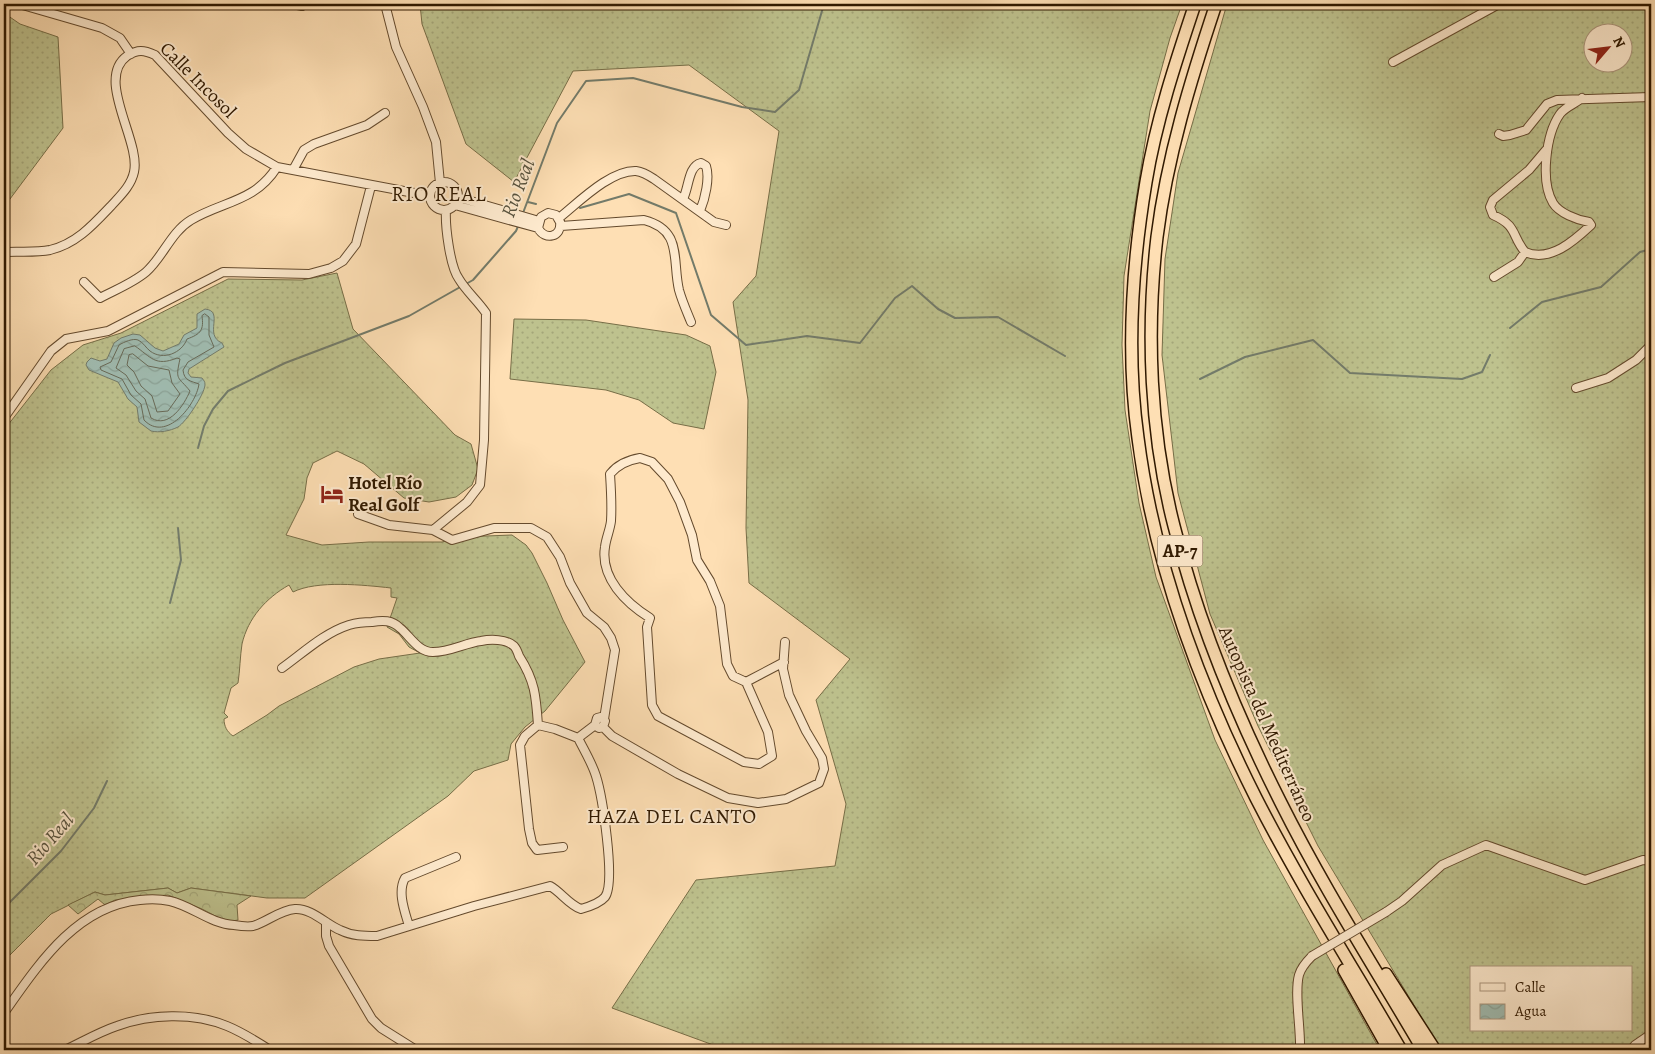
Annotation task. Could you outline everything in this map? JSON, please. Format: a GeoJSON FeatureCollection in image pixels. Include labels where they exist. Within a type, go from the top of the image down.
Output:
{"type":"FeatureCollection","features":[{"type":"Feature","properties":{"kind":"highway","name":"Autopista del Mediterráneo"},"geometry":{"type":"LineString","coordinates":[[1195,4],[1163,109],[1146,179],[1137,244],[1132,307],[1134,395],[1143,475],[1172,596],[1197,666],[1227,737],[1256,797],[1317,909],[1401,1050]]}},
{"type":"Feature","properties":{"kind":"highway","name":"Autopista del Mediterráneo"},"geometry":{"type":"LineString","coordinates":[[1216,4],[1175,139],[1158,234],[1154,273],[1152,355],[1158,438],[1173,525],[1203,625],[1255,750],[1281,804],[1312,861],[1423,1050]]}},
{"type":"Feature","properties":{"kind":"highway"},"geometry":{"type":"LineString","coordinates":[[1255,750],[1282,792],[1366,941],[1435,1050]]}},
{"type":"Feature","properties":{"kind":"highway"},"geometry":{"type":"LineString","coordinates":[[1256,797],[1265,828],[1389,1050]]}},
{"type":"Feature","properties":{"kind":"street"},"geometry":{"type":"LineString","coordinates":[[18,4],[102,28],[120,38],[131,54]]}},
{"type":"Feature","properties":{"kind":"street"},"geometry":{"type":"LineString","coordinates":[[294,4],[302,6],[305,4]]}},
{"type":"Feature","properties":{"kind":"street"},"geometry":{"type":"LineString","coordinates":[[385,4],[396,47],[423,107],[436,142],[440,183]]}},
{"type":"Feature","properties":{"kind":"street"},"geometry":{"type":"LineString","coordinates":[[1393,62],[1499,4]]}},
{"type":"Feature","properties":{"kind":"street","name":"Calle Incosol"},"geometry":{"type":"LineString","coordinates":[[4,252],[49,250],[71,242],[92,226],[128,188],[135,172],[133,154],[116,87],[116,71],[121,61],[139,50],[155,55],[228,133],[246,149],[277,167],[430,196]]}},
{"type":"Feature","properties":{"kind":"street"},"geometry":{"type":"LineString","coordinates":[[1499,134],[1503,136],[1510,135],[1526,130],[1547,104],[1557,100],[1651,97]]}},
{"type":"Feature","properties":{"kind":"street"},"geometry":{"type":"LineString","coordinates":[[1525,252],[1514,230],[1504,220],[1493,215],[1490,207],[1493,200],[1510,187],[1546,150],[1560,114],[1582,98]]}},
{"type":"Feature","properties":{"kind":"street"},"geometry":{"type":"LineString","coordinates":[[292,170],[304,150],[314,144],[367,125],[385,113]]}},
{"type":"Feature","properties":{"kind":"street"},"geometry":{"type":"LineString","coordinates":[[1525,252],[1540,255],[1558,250],[1574,241],[1591,225],[1589,222],[1567,214],[1553,203],[1546,179],[1546,150]]}},
{"type":"Feature","properties":{"kind":"street"},"geometry":{"type":"LineString","coordinates":[[1536,162],[1539,169],[1543,169],[1546,166]]}},
{"type":"Feature","properties":{"kind":"street"},"geometry":{"type":"LineString","coordinates":[[683,199],[687,193],[693,168],[696,164],[701,163],[706,166],[708,172],[703,204],[700,211]]}},
{"type":"Feature","properties":{"kind":"street"},"geometry":{"type":"LineString","coordinates":[[84,282],[100,298],[135,279],[147,271],[172,239],[190,221],[250,194],[269,179],[277,167]]}},
{"type":"Feature","properties":{"kind":"street"},"geometry":{"type":"LineString","coordinates":[[691,322],[679,290],[673,242],[663,228],[644,220],[560,222],[552,214],[541,217],[539,224],[543,234],[551,236],[558,233],[560,222],[610,178],[624,172],[636,171],[644,173],[714,222],[726,225]]}},
{"type":"Feature","properties":{"kind":"street"},"geometry":{"type":"LineString","coordinates":[[440,183],[450,184],[457,192],[456,201],[446,210],[438,209],[432,204],[430,196],[435,186],[440,183]]}},
{"type":"Feature","properties":{"kind":"street"},"geometry":{"type":"LineString","coordinates":[[4,418],[51,351],[66,339],[108,331],[139,317],[223,272],[309,274],[331,268],[343,261],[356,244],[371,186]]}},
{"type":"Feature","properties":{"kind":"street"},"geometry":{"type":"LineString","coordinates":[[456,201],[539,224]]}},
{"type":"Feature","properties":{"kind":"street"},"geometry":{"type":"LineString","coordinates":[[433,530],[467,502],[480,485],[484,440],[486,313],[458,278],[447,231],[446,210]]}},
{"type":"Feature","properties":{"kind":"street"},"geometry":{"type":"LineString","coordinates":[[1494,277],[1518,262],[1525,252]]}},
{"type":"Feature","properties":{"kind":"street"},"geometry":{"type":"LineString","coordinates":[[1576,388],[1608,378],[1636,360],[1651,345]]}},
{"type":"Feature","properties":{"kind":"street"},"geometry":{"type":"LineString","coordinates":[[640,458],[652,462],[668,479],[680,502],[692,535],[696,560],[710,581],[720,606],[727,664],[733,676],[746,682],[768,732],[772,756],[759,764],[744,762],[658,716],[652,705],[647,628],[650,618],[634,608],[619,592],[605,569],[604,549],[611,522],[610,474],[614,468],[627,460],[640,458]]}},
{"type":"Feature","properties":{"kind":"street"},"geometry":{"type":"LineString","coordinates":[[358,514],[389,525],[433,530],[452,540],[494,528],[530,528],[547,537],[560,557],[570,583],[587,613],[604,627],[611,638],[615,650],[604,718],[606,723],[603,728]]}},
{"type":"Feature","properties":{"kind":"street"},"geometry":{"type":"LineString","coordinates":[[282,668],[320,640],[349,625],[382,620],[393,622],[421,648],[431,652],[453,649],[480,641],[502,641],[514,646],[534,685],[538,725]]}},
{"type":"Feature","properties":{"kind":"street"},"geometry":{"type":"LineString","coordinates":[[595,725],[678,774],[728,798],[758,803],[786,799],[819,783],[824,769],[822,758],[806,731],[789,695],[783,669],[785,642]]}},
{"type":"Feature","properties":{"kind":"street"},"geometry":{"type":"LineString","coordinates":[[746,682],[784,662]]}},
{"type":"Feature","properties":{"kind":"street"},"geometry":{"type":"LineString","coordinates":[[578,738],[595,725],[596,718],[604,718]]}},
{"type":"Feature","properties":{"kind":"street"},"geometry":{"type":"LineString","coordinates":[[4,1012],[50,951],[72,929],[101,910],[125,902],[154,899],[170,901],[224,924],[252,926],[280,913],[296,909],[309,912],[340,930],[361,936],[377,936],[474,906],[550,886],[558,890],[575,907],[581,909],[604,897],[608,887],[607,839],[602,795],[595,773],[578,738],[538,725]]}},
{"type":"Feature","properties":{"kind":"street"},"geometry":{"type":"LineString","coordinates":[[538,725],[525,736],[520,746],[529,829],[532,843],[537,850],[563,847]]}},
{"type":"Feature","properties":{"kind":"street"},"geometry":{"type":"LineString","coordinates":[[1300,1050],[1301,1036],[1297,987],[1299,975],[1307,961],[1312,956],[1402,901],[1442,865],[1486,845],[1585,880],[1649,859]]}},
{"type":"Feature","properties":{"kind":"street"},"geometry":{"type":"LineString","coordinates":[[408,926],[402,895],[402,884],[405,878],[456,857]]}},
{"type":"Feature","properties":{"kind":"street"},"geometry":{"type":"LineString","coordinates":[[326,922],[326,936],[329,946],[372,1019],[381,1028],[416,1050]]}},
{"type":"Feature","properties":{"kind":"street"},"geometry":{"type":"LineString","coordinates":[[65,1050],[117,1026],[168,1016],[200,1019],[225,1025],[249,1036],[270,1050]]}},
{"type":"Feature","properties":{"kind":"street"},"geometry":{"type":"LineString","coordinates":[[1632,1050],[1635,1045],[1651,1034]]}},
{"type":"Feature","properties":{"kind":"green space"},"geometry":{"type":"Polygon","coordinates":[[[420,4],[1182,4],[1170,38],[1150,111],[1124,276],[1122,345],[1125,410],[1139,503],[1156,577],[1215,740],[1263,840],[1380,1050],[727,1050],[612,1008],[696,880],[835,866],[846,804],[816,700],[850,659],[749,583],[746,528],[748,400],[733,302],[756,276],[779,131],[689,65],[573,71],[514,182],[466,144],[422,24],[420,4]]]}},
{"type":"Feature","properties":{"kind":"green space"},"geometry":{"type":"Polygon","coordinates":[[[1227,4],[1651,4],[1651,1050],[1441,1050],[1318,846],[1258,726],[1210,614],[1178,493],[1162,355],[1165,259],[1178,173],[1227,4]]]}},
{"type":"Feature","properties":{"kind":"green space"},"geometry":{"type":"Polygon","coordinates":[[[4,13],[20,24],[58,37],[63,128],[4,207],[4,13]]]}},
{"type":"Feature","properties":{"kind":"green space"},"geometry":{"type":"Polygon","coordinates":[[[337,273],[353,329],[455,435],[471,444],[478,469],[472,485],[456,497],[429,502],[404,498],[364,464],[337,451],[313,463],[307,478],[304,499],[286,535],[322,545],[369,542],[442,542],[461,537],[512,535],[526,545],[532,553],[585,662],[545,711],[525,727],[511,744],[508,760],[474,771],[448,796],[305,898],[267,898],[191,888],[177,893],[168,888],[105,895],[95,892],[51,914],[4,961],[4,430],[51,370],[83,345],[121,333],[228,279],[302,280],[337,273]],[[289,585],[273,596],[253,617],[245,635],[242,644],[238,683],[231,688],[224,713],[228,717],[224,719],[225,726],[233,736],[279,706],[354,667],[379,659],[420,653],[409,647],[399,634],[387,627],[397,598],[391,597],[391,588],[327,585],[303,588],[293,592],[289,585]]]}},
{"type":"Feature","properties":{"kind":"green space"},"geometry":{"type":"Polygon","coordinates":[[[514,319],[586,320],[686,335],[710,346],[716,372],[704,429],[673,423],[639,400],[606,390],[510,379],[514,319]]]}},
{"type":"Feature","properties":{"kind":"green space"},"geometry":{"type":"Polygon","coordinates":[[[168,888],[177,893],[191,888],[251,896],[237,905],[238,920],[227,922],[168,895],[115,900],[105,905],[98,899],[78,914],[68,905],[95,892],[105,895],[168,888]]]}},
{"type":"Feature","properties":{"kind":"water"},"geometry":{"type":"Polygon","coordinates":[[[205,309],[213,314],[214,335],[224,347],[189,369],[188,373],[191,377],[202,378],[205,385],[194,408],[185,420],[172,430],[151,431],[139,422],[137,407],[128,399],[118,382],[89,370],[86,365],[87,362],[91,358],[100,361],[107,359],[114,343],[121,338],[133,334],[140,335],[155,348],[163,351],[179,344],[184,335],[197,328],[197,314],[205,309]]]}},
{"type":"Feature","properties":{"kind":"waterway","name":"Rio Real"},"geometry":{"type":"LineString","coordinates":[[523,213],[557,123],[586,81],[633,78],[742,107],[775,112],[799,90],[824,4]]}},
{"type":"Feature","properties":{"kind":"waterway"},"geometry":{"type":"LineString","coordinates":[[580,208],[629,194],[676,213],[711,315],[746,345],[807,336],[860,343],[895,298],[912,286],[938,309],[955,318],[998,317],[1065,356]]}},
{"type":"Feature","properties":{"kind":"waterway"},"geometry":{"type":"LineString","coordinates":[[528,202],[536,204]]}},
{"type":"Feature","properties":{"kind":"waterway","name":"Rio Real"},"geometry":{"type":"LineString","coordinates":[[466,284],[473,280],[516,231],[519,224]]}},
{"type":"Feature","properties":{"kind":"waterway"},"geometry":{"type":"LineString","coordinates":[[1510,328],[1542,302],[1601,287],[1640,252],[1651,249]]}},
{"type":"Feature","properties":{"kind":"waterway","name":"Rio Real"},"geometry":{"type":"LineString","coordinates":[[198,448],[204,426],[213,409],[228,391],[285,363],[409,316],[462,286]]}},
{"type":"Feature","properties":{"kind":"waterway"},"geometry":{"type":"LineString","coordinates":[[1200,379],[1245,357],[1313,340],[1350,373],[1462,379],[1482,372],[1490,355]]}},
{"type":"Feature","properties":{"kind":"waterway","name":"Rio Real"},"geometry":{"type":"LineString","coordinates":[[170,603],[181,560],[178,528]]}},
{"type":"Feature","properties":{"kind":"waterway","name":"Rio Real"},"geometry":{"type":"LineString","coordinates":[[4,908],[61,851],[94,808],[107,781]]}},
{"type":"Feature","properties":{"kind":"place","name":"Hotel Río Real Golf"},"geometry":{"type":"Point","coordinates":[332,494]}},
{"type":"Feature","properties":{"kind":"district","name":"RIO REAL"},"geometry":{"type":"Point","coordinates":[439,194]}},
{"type":"Feature","properties":{"kind":"district","name":"HAZA DEL CANTO"},"geometry":{"type":"Point","coordinates":[672,816]}}]}
